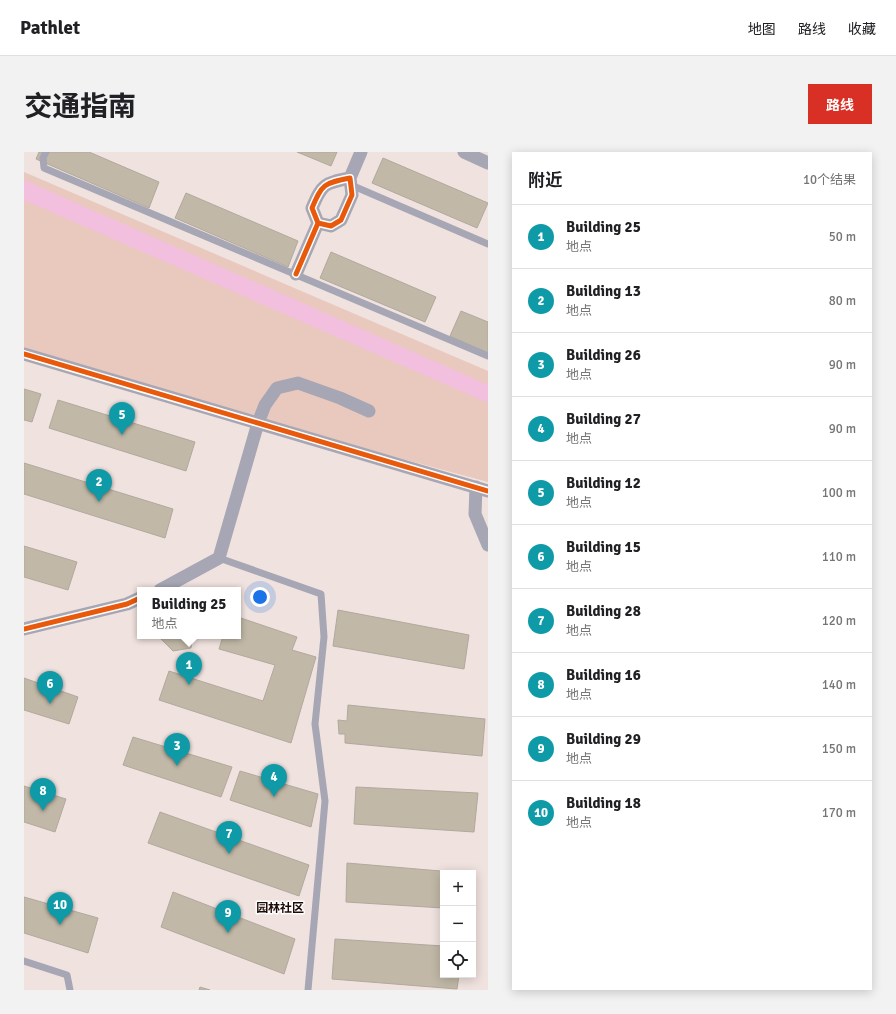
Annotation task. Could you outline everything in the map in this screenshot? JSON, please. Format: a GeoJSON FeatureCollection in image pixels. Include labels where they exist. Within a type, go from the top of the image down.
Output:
{"type":"FeatureCollection","features":[{"type":"Feature","properties":{"kind":"street"},"geometry":{"type":"LineString","coordinates":[[318,223],[330,226],[341,220],[352,195],[350,182],[361,152]]}},
{"type":"Feature","properties":{"kind":"street"},"geometry":{"type":"LineString","coordinates":[[464,152],[488,163]]}},
{"type":"Feature","properties":{"kind":"street"},"geometry":{"type":"LineString","coordinates":[[296,274],[318,223],[312,208],[319,190],[331,182],[350,182]]}},
{"type":"Feature","properties":{"kind":"street"},"geometry":{"type":"LineString","coordinates":[[24,354],[482,489],[475,514],[488,546]]}},
{"type":"Feature","properties":{"kind":"street"},"geometry":{"type":"LineString","coordinates":[[166,587],[219,558],[258,423],[265,405],[277,388],[298,383],[340,398],[369,411]]}},
{"type":"Feature","properties":{"kind":"street"},"geometry":{"type":"LineString","coordinates":[[24,629],[126,604],[137,599]]}},
{"type":"Feature","properties":{"kind":"lane"},"geometry":{"type":"LineString","coordinates":[[46,152],[43,158],[44,168],[488,356]]}},
{"type":"Feature","properties":{"kind":"lane"},"geometry":{"type":"LineString","coordinates":[[350,182],[487,242]]}},
{"type":"Feature","properties":{"kind":"lane"},"geometry":{"type":"LineString","coordinates":[[219,558],[321,594],[324,637],[315,724],[325,801],[308,990]]}},
{"type":"Feature","properties":{"kind":"lane"},"geometry":{"type":"LineString","coordinates":[[24,961],[67,975],[70,990]]}},
{"type":"Feature","properties":{"kind":"shaded area"},"geometry":{"type":"Polygon","coordinates":[[[24,172],[488,371],[488,482],[277,425],[24,348],[24,172]]]}},
{"type":"Feature","properties":{"kind":"shaded area"},"geometry":{"type":"Polygon","coordinates":[[[24,180],[488,385],[488,403],[24,200],[24,180]]]}},
{"type":"Feature","properties":{"kind":"building"},"geometry":{"type":"Polygon","coordinates":[[[39,152],[89,152],[159,182],[149,208],[36,159],[39,152]]]}},
{"type":"Feature","properties":{"kind":"building"},"geometry":{"type":"Polygon","coordinates":[[[297,152],[337,152],[331,166],[297,152]]]}},
{"type":"Feature","properties":{"kind":"building"},"geometry":{"type":"Polygon","coordinates":[[[383,158],[488,203],[477,228],[372,183],[383,158]]]}},
{"type":"Feature","properties":{"kind":"building"},"geometry":{"type":"Polygon","coordinates":[[[186,193],[298,241],[288,267],[175,218],[186,193]]]}},
{"type":"Feature","properties":{"kind":"building"},"geometry":{"type":"Polygon","coordinates":[[[331,252],[436,297],[425,322],[320,278],[331,252]]]}},
{"type":"Feature","properties":{"kind":"building"},"geometry":{"type":"Polygon","coordinates":[[[461,311],[488,322],[488,353],[450,336],[461,311]]]}},
{"type":"Feature","properties":{"kind":"building"},"geometry":{"type":"Polygon","coordinates":[[[24,389],[41,394],[32,422],[24,420],[24,389]]]}},
{"type":"Feature","properties":{"kind":"building"},"geometry":{"type":"Polygon","coordinates":[[[58,400],[195,442],[186,471],[49,428],[58,400]]]}},
{"type":"Feature","properties":{"kind":"building"},"geometry":{"type":"Polygon","coordinates":[[[24,463],[173,509],[165,538],[24,494],[24,463]]]}},
{"type":"Feature","properties":{"kind":"building"},"geometry":{"type":"Polygon","coordinates":[[[24,546],[77,562],[68,590],[24,577],[24,546]]]}},
{"type":"Feature","properties":{"kind":"building"},"geometry":{"type":"Polygon","coordinates":[[[338,610],[469,635],[464,669],[333,646],[338,610]]]}},
{"type":"Feature","properties":{"kind":"building"},"geometry":{"type":"Polygon","coordinates":[[[241,618],[297,637],[292,650],[316,657],[291,743],[159,700],[169,671],[263,701],[275,665],[219,649],[222,639],[241,639],[241,618]]]}},
{"type":"Feature","properties":{"kind":"building"},"geometry":{"type":"Polygon","coordinates":[[[161,639],[192,639],[191,648],[173,651],[161,639]]]}},
{"type":"Feature","properties":{"kind":"building"},"geometry":{"type":"Polygon","coordinates":[[[24,678],[78,697],[69,724],[24,710],[24,678]]]}},
{"type":"Feature","properties":{"kind":"building"},"geometry":{"type":"Polygon","coordinates":[[[348,705],[485,719],[482,756],[345,743],[345,734],[339,734],[338,720],[347,721],[348,705]]]}},
{"type":"Feature","properties":{"kind":"building"},"geometry":{"type":"Polygon","coordinates":[[[133,737],[232,767],[221,797],[123,765],[133,737]]]}},
{"type":"Feature","properties":{"kind":"building"},"geometry":{"type":"Polygon","coordinates":[[[240,771],[318,794],[311,827],[230,800],[240,771]]]}},
{"type":"Feature","properties":{"kind":"building"},"geometry":{"type":"Polygon","coordinates":[[[24,786],[66,799],[55,832],[24,822],[24,786]]]}},
{"type":"Feature","properties":{"kind":"building"},"geometry":{"type":"Polygon","coordinates":[[[356,787],[478,793],[474,832],[354,824],[356,787]]]}},
{"type":"Feature","properties":{"kind":"building"},"geometry":{"type":"Polygon","coordinates":[[[160,812],[309,865],[299,896],[148,843],[160,812]]]}},
{"type":"Feature","properties":{"kind":"building"},"geometry":{"type":"Polygon","coordinates":[[[347,863],[440,871],[440,908],[346,902],[347,863]]]}},
{"type":"Feature","properties":{"kind":"building"},"geometry":{"type":"Polygon","coordinates":[[[173,892],[295,939],[284,974],[161,927],[173,892]]]}},
{"type":"Feature","properties":{"kind":"building"},"geometry":{"type":"Polygon","coordinates":[[[24,897],[98,918],[88,953],[24,933],[24,897]]]}},
{"type":"Feature","properties":{"kind":"building"},"geometry":{"type":"Polygon","coordinates":[[[335,939],[440,946],[440,978],[459,978],[457,989],[332,979],[335,939]]]}},
{"type":"Feature","properties":{"kind":"building"},"geometry":{"type":"Polygon","coordinates":[[[200,987],[210,990],[199,990],[200,987]]]}},
{"type":"Feature","properties":{"kind":"cycle path"},"geometry":{"type":"LineString","coordinates":[[296,274],[318,223],[312,208],[318,194],[329,183],[350,178],[352,195],[341,220],[331,226],[318,223]]}},
{"type":"Feature","properties":{"kind":"cycle path"},"geometry":{"type":"LineString","coordinates":[[24,354],[488,491]]}},
{"type":"Feature","properties":{"kind":"cycle path"},"geometry":{"type":"LineString","coordinates":[[24,629],[127,604],[137,599]]}},
{"type":"Feature","properties":{"kind":"place","name":"Building 12"},"geometry":{"type":"Point","coordinates":[122,435]}},
{"type":"Feature","properties":{"kind":"place","name":"Building 13"},"geometry":{"type":"Point","coordinates":[99,502]}},
{"type":"Feature","properties":{"kind":"place","name":"Building 25"},"geometry":{"type":"Point","coordinates":[189,685]}},
{"type":"Feature","properties":{"kind":"place","name":"Building 15"},"geometry":{"type":"Point","coordinates":[50,704]}},
{"type":"Feature","properties":{"kind":"place","name":"Building 26"},"geometry":{"type":"Point","coordinates":[177,766]}},
{"type":"Feature","properties":{"kind":"place","name":"Building 27"},"geometry":{"type":"Point","coordinates":[274,797]}},
{"type":"Feature","properties":{"kind":"place","name":"Building 16"},"geometry":{"type":"Point","coordinates":[43,811]}},
{"type":"Feature","properties":{"kind":"place","name":"Building 28"},"geometry":{"type":"Point","coordinates":[229,854]}},
{"type":"Feature","properties":{"kind":"place","name":"Building 18"},"geometry":{"type":"Point","coordinates":[60,925]}},
{"type":"Feature","properties":{"kind":"place","name":"Building 29"},"geometry":{"type":"Point","coordinates":[228,933]}},
{"type":"Feature","properties":{"kind":"district","name":"园林社区"},"geometry":{"type":"Point","coordinates":[280,908]}}]}
